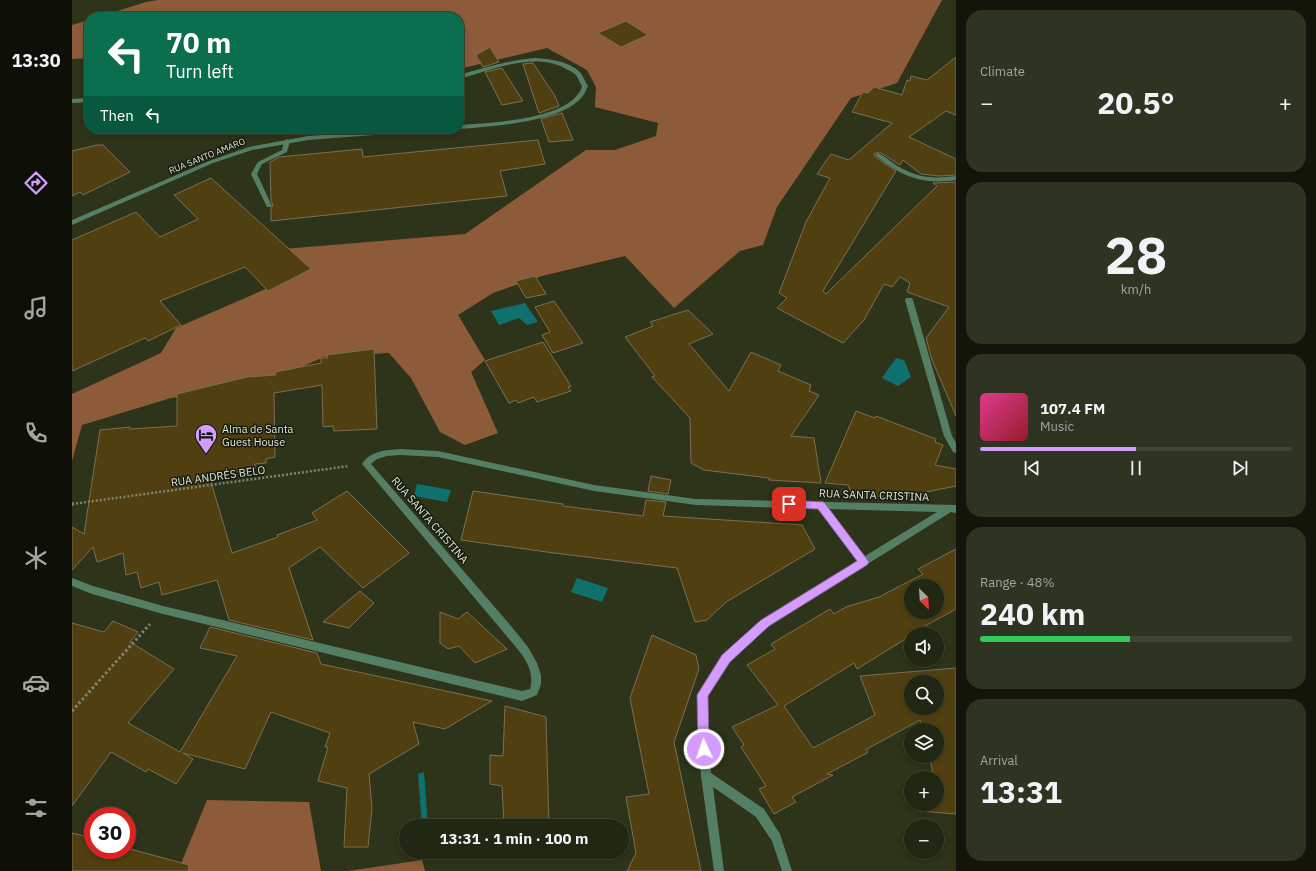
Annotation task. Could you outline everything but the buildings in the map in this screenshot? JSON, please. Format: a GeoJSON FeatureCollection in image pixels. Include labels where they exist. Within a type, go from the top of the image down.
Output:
{"type":"FeatureCollection","features":[{"type":"Feature","properties":{"kind":"street"},"geometry":{"type":"LineString","coordinates":[[464,76],[512,63],[552,61],[567,67],[578,74],[585,86],[579,97],[566,107],[547,114],[526,119],[464,126]]}},
{"type":"Feature","properties":{"kind":"street"},"geometry":{"type":"LineString","coordinates":[[72,102],[84,101]]}},
{"type":"Feature","properties":{"kind":"street","name":"RUA SANTO AMARO"},"geometry":{"type":"LineString","coordinates":[[72,223],[217,160],[251,148],[286,141],[352,134]]}},
{"type":"Feature","properties":{"kind":"street"},"geometry":{"type":"LineString","coordinates":[[269,206],[254,174],[260,163],[285,151],[286,141]]}},
{"type":"Feature","properties":{"kind":"street"},"geometry":{"type":"LineString","coordinates":[[878,155],[890,165],[924,179],[932,180],[956,178]]}},
{"type":"Feature","properties":{"kind":"street"},"geometry":{"type":"LineString","coordinates":[[908,300],[948,436],[956,450]]}},
{"type":"Feature","properties":{"kind":"street","name":"RUA SANTA CRISTINA"},"geometry":{"type":"LineString","coordinates":[[72,582],[92,590],[163,610],[522,696],[529,695],[534,692],[537,687],[537,676],[529,656],[508,629],[366,464],[374,457],[387,453],[400,452],[438,454],[594,488],[688,501],[953,509]]}},
{"type":"Feature","properties":{"kind":"street"},"geometry":{"type":"LineString","coordinates":[[820,505],[864,562]]}},
{"type":"Feature","properties":{"kind":"street"},"geometry":{"type":"LineString","coordinates":[[719,871],[706,776],[702,695],[726,658],[765,623],[953,509]]}},
{"type":"Feature","properties":{"kind":"street"},"geometry":{"type":"LineString","coordinates":[[706,776],[760,813],[776,838],[787,871]]}},
{"type":"Feature","properties":{"kind":"path","name":"RUA ANDRÉS BELO"},"geometry":{"type":"LineString","coordinates":[[72,504],[366,464]]}},
{"type":"Feature","properties":{"kind":"path"},"geometry":{"type":"LineString","coordinates":[[72,711],[163,610]]}},
{"type":"Feature","properties":{"kind":"shaded area"},"geometry":{"type":"Polygon","coordinates":[[[158,0],[942,0],[897,83],[851,98],[777,207],[763,245],[740,251],[674,308],[625,256],[542,276],[493,293],[458,315],[485,360],[471,372],[498,433],[465,445],[440,432],[411,378],[389,353],[324,357],[265,383],[171,398],[82,425],[72,461],[72,394],[161,353],[176,328],[300,274],[283,249],[465,234],[586,150],[615,150],[656,136],[658,123],[595,107],[596,87],[587,70],[547,48],[464,68],[464,12],[114,12],[146,2],[158,0]]]}},
{"type":"Feature","properties":{"kind":"shaded area"},"geometry":{"type":"Polygon","coordinates":[[[84,21],[84,58],[72,59],[72,25],[84,21]]]}},
{"type":"Feature","properties":{"kind":"shaded area"},"geometry":{"type":"Polygon","coordinates":[[[207,800],[309,802],[321,871],[178,871],[207,800]]]}},
{"type":"Feature","properties":{"kind":"shaded area"},"geometry":{"type":"Polygon","coordinates":[[[422,860],[425,871],[348,871],[422,860]]]}},
{"type":"Feature","properties":{"kind":"water"},"geometry":{"type":"Polygon","coordinates":[[[525,303],[538,322],[527,325],[519,318],[499,325],[491,311],[525,303]]]}},
{"type":"Feature","properties":{"kind":"water"},"geometry":{"type":"Polygon","coordinates":[[[896,358],[904,360],[911,377],[898,386],[882,378],[896,358]]]}},
{"type":"Feature","properties":{"kind":"water"},"geometry":{"type":"Polygon","coordinates":[[[417,484],[451,490],[447,502],[414,496],[417,484]]]}},
{"type":"Feature","properties":{"kind":"water"},"geometry":{"type":"Polygon","coordinates":[[[577,578],[608,588],[602,602],[571,592],[577,578]]]}},
{"type":"Feature","properties":{"kind":"water"},"geometry":{"type":"Polygon","coordinates":[[[424,772],[427,819],[421,819],[418,774],[424,772]]]}},
{"type":"Feature","properties":{"kind":"place","name":"Alma de Santa Guest House"},"geometry":{"type":"Point","coordinates":[206,454]}},
{"type":"Feature","properties":{"kind":"route"},"geometry":{"type":"LineString","coordinates":[[704,749],[702,695],[726,658],[765,623],[864,562],[820,505],[789,504]]}}]}
